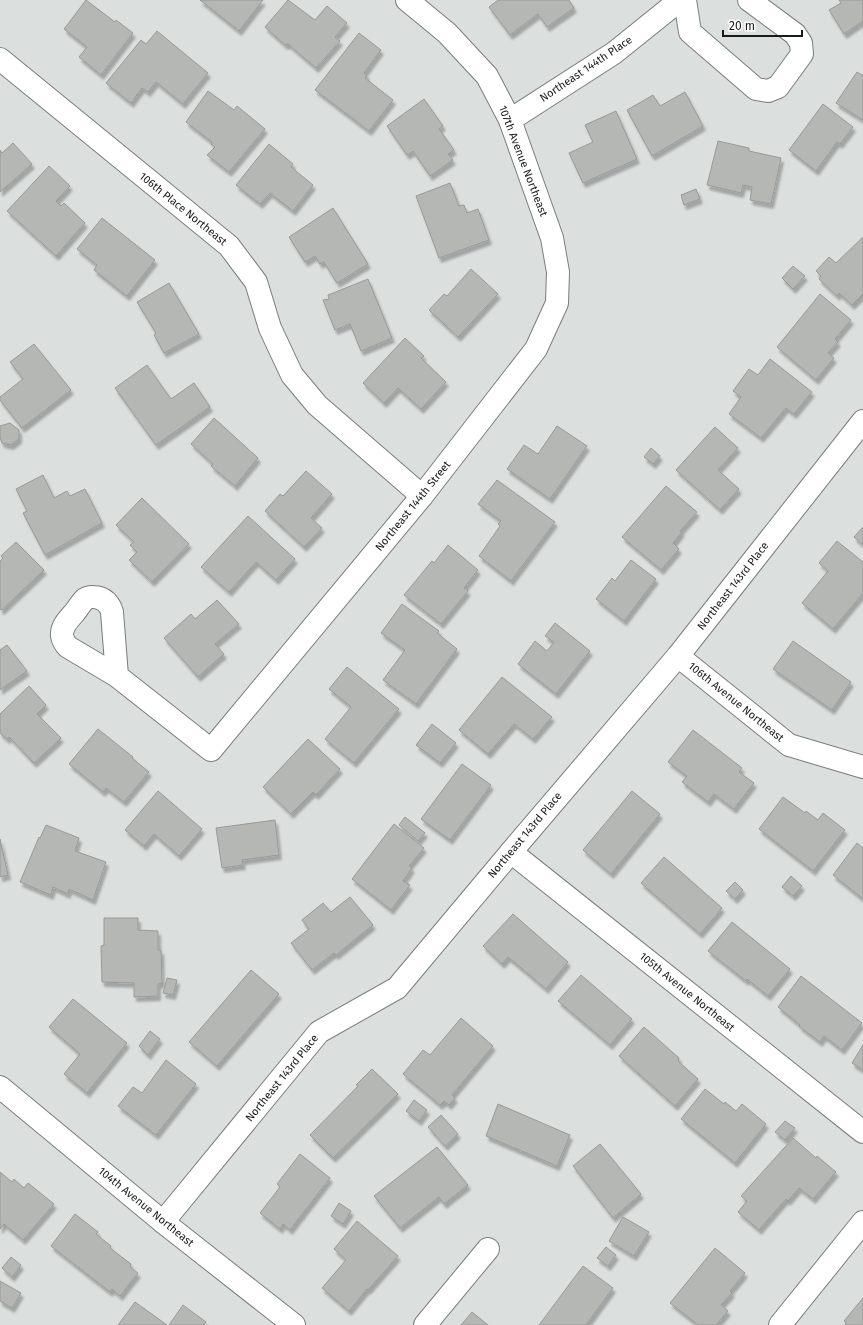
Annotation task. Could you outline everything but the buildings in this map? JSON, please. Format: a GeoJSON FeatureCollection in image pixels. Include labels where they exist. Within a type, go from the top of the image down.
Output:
{"type":"FeatureCollection","features":[{"type":"Feature","properties":{"kind":"street","name":"107th Avenue Northeast"},"geometry":{"type":"LineString","coordinates":[[407,0],[447,33],[487,76],[510,120],[552,238]]}},
{"type":"Feature","properties":{"kind":"street","name":"Northeast 144th Place"},"geometry":{"type":"LineString","coordinates":[[510,120],[614,53],[680,0]]}},
{"type":"Feature","properties":{"kind":"street"},"geometry":{"type":"LineString","coordinates":[[684,0],[690,32],[756,89],[768,91],[778,87],[802,54],[801,43],[795,34],[749,0]]}},
{"type":"Feature","properties":{"kind":"street","name":"106th Place Northeast"},"geometry":{"type":"LineString","coordinates":[[0,59],[229,246],[256,282],[270,328],[292,375],[317,405],[422,496]]}},
{"type":"Feature","properties":{"kind":"street","name":"Northeast 144th Street"},"geometry":{"type":"LineString","coordinates":[[117,676],[212,750],[422,496],[536,349],[557,303],[558,272],[552,238]]}},
{"type":"Feature","properties":{"kind":"street","name":"Northeast 143rd Place"},"geometry":{"type":"LineString","coordinates":[[163,1222],[319,1032],[397,988],[510,852],[678,656],[863,421]]}},
{"type":"Feature","properties":{"kind":"street","name":"106th Avenue Northeast"},"geometry":{"type":"LineString","coordinates":[[678,656],[789,744],[863,767]]}},
{"type":"Feature","properties":{"kind":"street","name":"105th Avenue Northeast"},"geometry":{"type":"LineString","coordinates":[[510,852],[863,1132]]}},
{"type":"Feature","properties":{"kind":"street","name":"104th Avenue Northeast"},"geometry":{"type":"LineString","coordinates":[[0,1086],[163,1222],[294,1325]]}},
{"type":"Feature","properties":{"kind":"street"},"geometry":{"type":"LineString","coordinates":[[780,1325],[863,1222]]}},
{"type":"Feature","properties":{"kind":"street"},"geometry":{"type":"LineString","coordinates":[[425,1325],[488,1248]]}}]}
